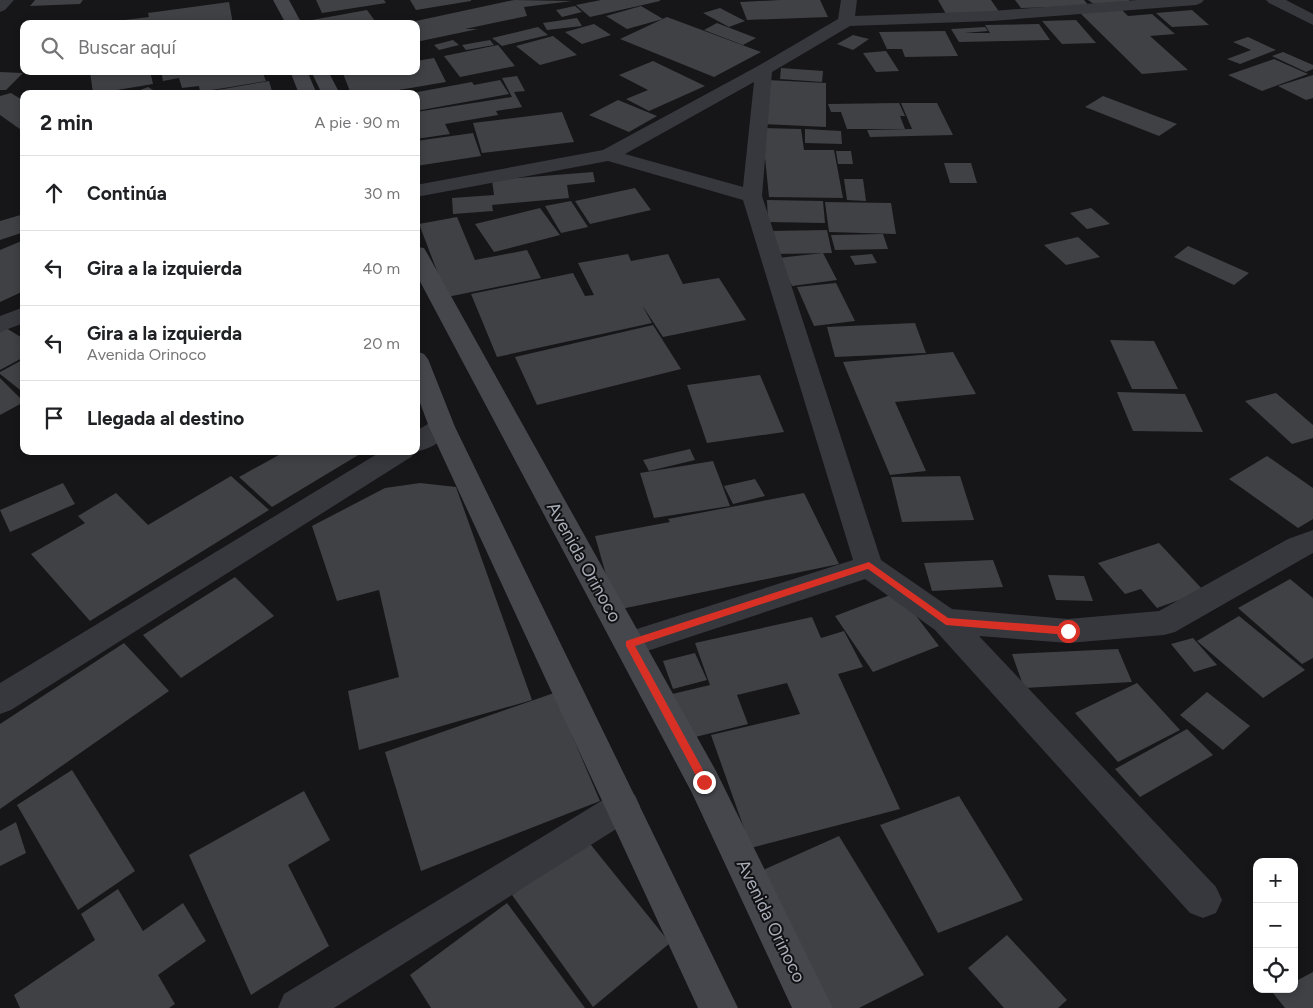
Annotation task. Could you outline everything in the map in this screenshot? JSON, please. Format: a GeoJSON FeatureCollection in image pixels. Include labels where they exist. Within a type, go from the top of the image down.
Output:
{"type":"FeatureCollection","features":[{"type":"Feature","properties":{"kind":"main road"},"geometry":{"type":"LineString","coordinates":[[281,0],[292,20]]}},
{"type":"Feature","properties":{"kind":"main road"},"geometry":{"type":"LineString","coordinates":[[300,75],[306,90]]}},
{"type":"Feature","properties":{"kind":"main road"},"geometry":{"type":"LineString","coordinates":[[321,75],[329,90]]}},
{"type":"Feature","properties":{"kind":"main road","name":"Avenida Orinoco"},"geometry":{"type":"LineString","coordinates":[[420,260],[704,782],[813,1008]]}},
{"type":"Feature","properties":{"kind":"main road"},"geometry":{"type":"LineString","coordinates":[[420,382],[429,435],[623,806],[718,1008]]}},
{"type":"Feature","properties":{"kind":"street"},"geometry":{"type":"LineString","coordinates":[[0,7],[6,0]]}},
{"type":"Feature","properties":{"kind":"street"},"geometry":{"type":"LineString","coordinates":[[846,21],[849,0]]}},
{"type":"Feature","properties":{"kind":"street"},"geometry":{"type":"LineString","coordinates":[[420,190],[609,154],[764,70],[846,21],[992,16],[1196,0]]}},
{"type":"Feature","properties":{"kind":"street"},"geometry":{"type":"LineString","coordinates":[[1274,0],[1313,20]]}},
{"type":"Feature","properties":{"kind":"street"},"geometry":{"type":"LineString","coordinates":[[764,70],[752,196],[869,566],[946,621],[1203,900]]}},
{"type":"Feature","properties":{"kind":"street"},"geometry":{"type":"LineString","coordinates":[[609,154],[752,196]]}},
{"type":"Feature","properties":{"kind":"street"},"geometry":{"type":"LineString","coordinates":[[0,325],[20,316]]}},
{"type":"Feature","properties":{"kind":"street"},"geometry":{"type":"LineString","coordinates":[[0,700],[396,455]]}},
{"type":"Feature","properties":{"kind":"street"},"geometry":{"type":"LineString","coordinates":[[946,621],[1068,631],[1164,623],[1298,547],[1313,541]]}},
{"type":"Feature","properties":{"kind":"street"},"geometry":{"type":"LineString","coordinates":[[629,644],[869,566]]}},
{"type":"Feature","properties":{"kind":"street"},"geometry":{"type":"LineString","coordinates":[[298,1008],[623,806]]}},
{"type":"Feature","properties":{"kind":"building"},"geometry":{"type":"Polygon","coordinates":[[[35,0],[83,0],[80,4],[30,6],[35,0]]]}},
{"type":"Feature","properties":{"kind":"building"},"geometry":{"type":"Polygon","coordinates":[[[316,0],[384,0],[386,3],[322,13],[316,0]]]}},
{"type":"Feature","properties":{"kind":"building"},"geometry":{"type":"Polygon","coordinates":[[[410,0],[471,0],[471,1],[416,10],[410,0]]]}},
{"type":"Feature","properties":{"kind":"building"},"geometry":{"type":"Polygon","coordinates":[[[514,0],[572,1],[524,7],[527,16],[465,29],[478,29],[420,41],[420,20],[514,0]]]}},
{"type":"Feature","properties":{"kind":"building"},"geometry":{"type":"Polygon","coordinates":[[[601,0],[660,1],[590,17],[576,5],[601,0]]]}},
{"type":"Feature","properties":{"kind":"building"},"geometry":{"type":"Polygon","coordinates":[[[820,0],[828,17],[747,20],[740,2],[820,0]]]}},
{"type":"Feature","properties":{"kind":"building"},"geometry":{"type":"Polygon","coordinates":[[[938,0],[991,0],[1000,13],[946,14],[938,0]]]}},
{"type":"Feature","properties":{"kind":"building"},"geometry":{"type":"Polygon","coordinates":[[[1015,0],[1084,0],[1089,6],[1021,8],[1015,0]]]}},
{"type":"Feature","properties":{"kind":"building"},"geometry":{"type":"Polygon","coordinates":[[[1088,0],[1129,0],[1129,1],[1094,4],[1088,0]]]}},
{"type":"Feature","properties":{"kind":"building"},"geometry":{"type":"Polygon","coordinates":[[[229,2],[232,20],[124,20],[149,17],[148,13],[229,2]]]}},
{"type":"Feature","properties":{"kind":"building"},"geometry":{"type":"Polygon","coordinates":[[[575,6],[582,12],[562,17],[556,10],[575,6]]]}},
{"type":"Feature","properties":{"kind":"building"},"geometry":{"type":"Polygon","coordinates":[[[641,6],[663,19],[627,29],[606,16],[641,6]]]}},
{"type":"Feature","properties":{"kind":"building"},"geometry":{"type":"Polygon","coordinates":[[[720,8],[745,21],[729,27],[703,13],[720,8]]]}},
{"type":"Feature","properties":{"kind":"building"},"geometry":{"type":"Polygon","coordinates":[[[1121,9],[1128,16],[1152,14],[1175,34],[1150,36],[1188,70],[1142,74],[1079,12],[1121,9]]]}},
{"type":"Feature","properties":{"kind":"building"},"geometry":{"type":"Polygon","coordinates":[[[367,10],[374,20],[312,20],[367,10]]]}},
{"type":"Feature","properties":{"kind":"building"},"geometry":{"type":"Polygon","coordinates":[[[1192,10],[1209,25],[1172,27],[1156,13],[1192,10]]]}},
{"type":"Feature","properties":{"kind":"building"},"geometry":{"type":"Polygon","coordinates":[[[667,17],[761,52],[714,77],[620,39],[667,17]]]}},
{"type":"Feature","properties":{"kind":"building"},"geometry":{"type":"Polygon","coordinates":[[[577,18],[582,26],[547,30],[543,23],[577,18]]]}},
{"type":"Feature","properties":{"kind":"building"},"geometry":{"type":"Polygon","coordinates":[[[1076,20],[1096,43],[1062,44],[1042,21],[1076,20]]]}},
{"type":"Feature","properties":{"kind":"building"},"geometry":{"type":"Polygon","coordinates":[[[717,23],[756,38],[743,45],[704,30],[717,23]]]}},
{"type":"Feature","properties":{"kind":"building"},"geometry":{"type":"Polygon","coordinates":[[[594,24],[611,35],[582,44],[565,32],[594,24]]]}},
{"type":"Feature","properties":{"kind":"building"},"geometry":{"type":"Polygon","coordinates":[[[1039,24],[1050,40],[959,42],[951,29],[985,27],[988,31],[964,33],[990,33],[985,25],[1039,24]]]}},
{"type":"Feature","properties":{"kind":"building"},"geometry":{"type":"Polygon","coordinates":[[[538,27],[548,35],[502,46],[492,38],[538,27]]]}},
{"type":"Feature","properties":{"kind":"building"},"geometry":{"type":"Polygon","coordinates":[[[945,31],[958,56],[905,57],[902,49],[887,49],[879,32],[945,31]]]}},
{"type":"Feature","properties":{"kind":"building"},"geometry":{"type":"Polygon","coordinates":[[[853,35],[869,39],[853,50],[837,44],[853,35]]]}},
{"type":"Feature","properties":{"kind":"building"},"geometry":{"type":"Polygon","coordinates":[[[553,36],[577,55],[540,65],[516,46],[553,36]]]}},
{"type":"Feature","properties":{"kind":"building"},"geometry":{"type":"Polygon","coordinates":[[[1248,37],[1276,50],[1240,64],[1227,59],[1251,50],[1233,42],[1248,37]]]}},
{"type":"Feature","properties":{"kind":"building"},"geometry":{"type":"Polygon","coordinates":[[[453,40],[459,45],[439,50],[434,45],[453,40]]]}},
{"type":"Feature","properties":{"kind":"building"},"geometry":{"type":"Polygon","coordinates":[[[490,40],[494,45],[466,50],[462,45],[490,40]]]}},
{"type":"Feature","properties":{"kind":"building"},"geometry":{"type":"Polygon","coordinates":[[[498,45],[515,66],[460,77],[444,56],[498,45]]]}},
{"type":"Feature","properties":{"kind":"building"},"geometry":{"type":"Polygon","coordinates":[[[886,51],[899,71],[876,72],[863,53],[886,51]]]}},
{"type":"Feature","properties":{"kind":"building"},"geometry":{"type":"Polygon","coordinates":[[[1283,52],[1313,65],[1313,69],[1306,72],[1272,56],[1283,52]]]}},
{"type":"Feature","properties":{"kind":"building"},"geometry":{"type":"Polygon","coordinates":[[[434,58],[446,82],[399,90],[349,90],[344,75],[420,75],[420,60],[434,58]]]}},
{"type":"Feature","properties":{"kind":"building"},"geometry":{"type":"Polygon","coordinates":[[[1274,59],[1308,74],[1262,91],[1228,75],[1274,59]]]}},
{"type":"Feature","properties":{"kind":"building"},"geometry":{"type":"Polygon","coordinates":[[[653,61],[705,86],[649,111],[626,99],[648,90],[619,75],[653,61]]]}},
{"type":"Feature","properties":{"kind":"building"},"geometry":{"type":"Polygon","coordinates":[[[781,68],[823,71],[822,82],[780,79],[781,68]]]}},
{"type":"Feature","properties":{"kind":"building"},"geometry":{"type":"Polygon","coordinates":[[[0,72],[20,73],[21,75],[6,90],[0,90],[0,72]]]}},
{"type":"Feature","properties":{"kind":"building"},"geometry":{"type":"Polygon","coordinates":[[[91,75],[151,75],[153,84],[117,90],[92,90],[91,75]]]}},
{"type":"Feature","properties":{"kind":"building"},"geometry":{"type":"Polygon","coordinates":[[[162,75],[264,75],[266,81],[212,90],[200,90],[199,86],[182,88],[179,78],[163,81],[162,75]]]}},
{"type":"Feature","properties":{"kind":"building"},"geometry":{"type":"Polygon","coordinates":[[[1313,75],[1313,98],[1306,100],[1278,86],[1313,75]]]}},
{"type":"Feature","properties":{"kind":"building"},"geometry":{"type":"Polygon","coordinates":[[[517,76],[525,91],[514,92],[522,107],[496,111],[498,115],[445,124],[450,134],[420,138],[420,111],[512,97],[502,78],[517,76]]]}},
{"type":"Feature","properties":{"kind":"building"},"geometry":{"type":"Polygon","coordinates":[[[500,80],[509,94],[420,110],[420,92],[472,82],[474,85],[500,80]]]}},
{"type":"Feature","properties":{"kind":"building"},"geometry":{"type":"Polygon","coordinates":[[[767,80],[826,83],[826,127],[763,124],[767,80]]]}},
{"type":"Feature","properties":{"kind":"building"},"geometry":{"type":"Polygon","coordinates":[[[269,81],[272,90],[217,90],[269,81]]]}},
{"type":"Feature","properties":{"kind":"building"},"geometry":{"type":"Polygon","coordinates":[[[148,87],[153,90],[140,90],[148,87]]]}},
{"type":"Feature","properties":{"kind":"building"},"geometry":{"type":"Polygon","coordinates":[[[11,93],[20,99],[20,129],[0,115],[0,96],[11,93]]]}},
{"type":"Feature","properties":{"kind":"building"},"geometry":{"type":"Polygon","coordinates":[[[1103,96],[1177,124],[1159,136],[1085,107],[1103,96]]]}},
{"type":"Feature","properties":{"kind":"building"},"geometry":{"type":"Polygon","coordinates":[[[618,100],[657,116],[629,132],[589,115],[618,100]]]}},
{"type":"Feature","properties":{"kind":"building"},"geometry":{"type":"Polygon","coordinates":[[[899,103],[905,116],[900,116],[905,129],[847,129],[841,112],[831,112],[828,104],[899,103]]]}},
{"type":"Feature","properties":{"kind":"building"},"geometry":{"type":"Polygon","coordinates":[[[901,103],[937,103],[953,135],[870,137],[867,130],[912,129],[901,103]]]}},
{"type":"Feature","properties":{"kind":"building"},"geometry":{"type":"Polygon","coordinates":[[[562,112],[574,142],[482,153],[473,123],[562,112]]]}},
{"type":"Feature","properties":{"kind":"building"},"geometry":{"type":"Polygon","coordinates":[[[762,128],[801,129],[804,150],[834,150],[843,198],[769,197],[762,128]]]}},
{"type":"Feature","properties":{"kind":"building"},"geometry":{"type":"Polygon","coordinates":[[[805,129],[841,131],[842,144],[805,143],[805,129]]]}},
{"type":"Feature","properties":{"kind":"building"},"geometry":{"type":"Polygon","coordinates":[[[473,133],[481,156],[420,165],[420,140],[473,133]]]}},
{"type":"Feature","properties":{"kind":"building"},"geometry":{"type":"Polygon","coordinates":[[[836,151],[851,151],[853,164],[838,164],[836,151]]]}},
{"type":"Feature","properties":{"kind":"building"},"geometry":{"type":"Polygon","coordinates":[[[944,163],[971,163],[977,183],[950,183],[944,163]]]}},
{"type":"Feature","properties":{"kind":"building"},"geometry":{"type":"Polygon","coordinates":[[[593,172],[595,182],[567,185],[569,198],[492,205],[493,211],[453,214],[452,198],[494,195],[492,180],[593,172]]]}},
{"type":"Feature","properties":{"kind":"building"},"geometry":{"type":"Polygon","coordinates":[[[844,179],[863,179],[866,201],[847,200],[844,179]]]}},
{"type":"Feature","properties":{"kind":"building"},"geometry":{"type":"Polygon","coordinates":[[[635,188],[651,210],[590,224],[575,201],[635,188]]]}},
{"type":"Feature","properties":{"kind":"building"},"geometry":{"type":"Polygon","coordinates":[[[767,200],[823,201],[825,223],[768,222],[767,200]]]}},
{"type":"Feature","properties":{"kind":"building"},"geometry":{"type":"Polygon","coordinates":[[[571,201],[588,227],[561,233],[545,206],[571,201]]]}},
{"type":"Feature","properties":{"kind":"building"},"geometry":{"type":"Polygon","coordinates":[[[825,202],[891,203],[896,234],[829,232],[825,202]]]}},
{"type":"Feature","properties":{"kind":"building"},"geometry":{"type":"Polygon","coordinates":[[[540,208],[560,235],[494,252],[475,224],[540,208]]]}},
{"type":"Feature","properties":{"kind":"building"},"geometry":{"type":"Polygon","coordinates":[[[1091,208],[1110,224],[1087,229],[1070,213],[1091,208]]]}},
{"type":"Feature","properties":{"kind":"building"},"geometry":{"type":"Polygon","coordinates":[[[20,215],[20,233],[0,240],[0,221],[20,215]]]}},
{"type":"Feature","properties":{"kind":"building"},"geometry":{"type":"Polygon","coordinates":[[[457,217],[475,260],[527,250],[541,278],[447,297],[420,224],[457,217]]]}},
{"type":"Feature","properties":{"kind":"building"},"geometry":{"type":"Polygon","coordinates":[[[827,230],[832,253],[775,254],[770,231],[827,230]]]}},
{"type":"Feature","properties":{"kind":"building"},"geometry":{"type":"Polygon","coordinates":[[[883,234],[888,249],[835,250],[831,235],[883,234]]]}},
{"type":"Feature","properties":{"kind":"building"},"geometry":{"type":"Polygon","coordinates":[[[1078,237],[1100,257],[1066,265],[1044,245],[1078,237]]]}},
{"type":"Feature","properties":{"kind":"building"},"geometry":{"type":"Polygon","coordinates":[[[20,242],[20,293],[0,302],[0,250],[20,242]]]}},
{"type":"Feature","properties":{"kind":"building"},"geometry":{"type":"Polygon","coordinates":[[[1188,246],[1249,273],[1234,285],[1174,257],[1188,246]]]}},
{"type":"Feature","properties":{"kind":"building"},"geometry":{"type":"Polygon","coordinates":[[[823,253],[837,280],[792,286],[778,258],[823,253]]]}},
{"type":"Feature","properties":{"kind":"building"},"geometry":{"type":"Polygon","coordinates":[[[628,254],[631,261],[668,254],[683,284],[719,278],[746,320],[663,337],[642,305],[652,323],[497,357],[471,294],[573,273],[585,296],[594,295],[578,263],[628,254]]]}},
{"type":"Feature","properties":{"kind":"building"},"geometry":{"type":"Polygon","coordinates":[[[872,254],[877,263],[855,265],[850,256],[872,254]]]}},
{"type":"Feature","properties":{"kind":"building"},"geometry":{"type":"Polygon","coordinates":[[[836,283],[855,321],[814,326],[797,287],[836,283]]]}},
{"type":"Feature","properties":{"kind":"building"},"geometry":{"type":"Polygon","coordinates":[[[915,323],[926,353],[835,357],[827,327],[915,323]]]}},
{"type":"Feature","properties":{"kind":"building"},"geometry":{"type":"Polygon","coordinates":[[[653,325],[681,369],[537,405],[515,357],[653,325]]]}},
{"type":"Feature","properties":{"kind":"building"},"geometry":{"type":"Polygon","coordinates":[[[6,328],[20,337],[20,359],[0,370],[0,332],[6,328]]]}},
{"type":"Feature","properties":{"kind":"building"},"geometry":{"type":"Polygon","coordinates":[[[1110,340],[1154,341],[1178,389],[1132,389],[1110,340]]]}},
{"type":"Feature","properties":{"kind":"building"},"geometry":{"type":"Polygon","coordinates":[[[953,352],[976,394],[895,402],[926,471],[890,475],[843,362],[953,352]]]}},
{"type":"Feature","properties":{"kind":"building"},"geometry":{"type":"Polygon","coordinates":[[[20,361],[20,390],[0,374],[0,372],[20,361]]]}},
{"type":"Feature","properties":{"kind":"building"},"geometry":{"type":"Polygon","coordinates":[[[760,375],[784,432],[707,443],[687,385],[760,375]]]}},
{"type":"Feature","properties":{"kind":"building"},"geometry":{"type":"Polygon","coordinates":[[[0,378],[20,398],[20,404],[0,415],[0,378]]]}},
{"type":"Feature","properties":{"kind":"building"},"geometry":{"type":"Polygon","coordinates":[[[1117,392],[1185,394],[1203,432],[1133,431],[1117,392]]]}},
{"type":"Feature","properties":{"kind":"building"},"geometry":{"type":"Polygon","coordinates":[[[1276,393],[1313,425],[1313,438],[1292,444],[1245,401],[1276,393]]]}},
{"type":"Feature","properties":{"kind":"building"},"geometry":{"type":"Polygon","coordinates":[[[690,449],[695,460],[649,471],[643,460],[690,449]]]}},
{"type":"Feature","properties":{"kind":"building"},"geometry":{"type":"Polygon","coordinates":[[[279,455],[358,455],[272,507],[239,477],[279,455]]]}},
{"type":"Feature","properties":{"kind":"building"},"geometry":{"type":"Polygon","coordinates":[[[1267,456],[1313,488],[1313,519],[1298,528],[1229,479],[1267,456]]]}},
{"type":"Feature","properties":{"kind":"building"},"geometry":{"type":"Polygon","coordinates":[[[713,461],[730,506],[654,518],[640,473],[713,461]]]}},
{"type":"Feature","properties":{"kind":"building"},"geometry":{"type":"Polygon","coordinates":[[[231,476],[269,510],[90,621],[31,554],[85,523],[78,516],[116,493],[148,525],[231,476]]]}},
{"type":"Feature","properties":{"kind":"building"},"geometry":{"type":"Polygon","coordinates":[[[960,476],[974,520],[902,522],[891,477],[960,476]]]}},
{"type":"Feature","properties":{"kind":"building"},"geometry":{"type":"Polygon","coordinates":[[[755,479],[765,496],[733,504],[724,486],[755,479]]]}},
{"type":"Feature","properties":{"kind":"building"},"geometry":{"type":"Polygon","coordinates":[[[63,483],[75,504],[10,532],[0,510],[63,483]]]}},
{"type":"Feature","properties":{"kind":"building"},"geometry":{"type":"Polygon","coordinates":[[[420,483],[456,487],[532,700],[359,750],[348,691],[399,677],[379,590],[337,601],[312,526],[385,488],[420,483]]]}},
{"type":"Feature","properties":{"kind":"building"},"geometry":{"type":"Polygon","coordinates":[[[804,493],[839,564],[616,610],[595,536],[670,522],[668,519],[804,493]]]}},
{"type":"Feature","properties":{"kind":"building"},"geometry":{"type":"Polygon","coordinates":[[[1159,543],[1204,591],[1157,608],[1141,589],[1125,594],[1098,563],[1159,543]]]}},
{"type":"Feature","properties":{"kind":"building"},"geometry":{"type":"Polygon","coordinates":[[[993,560],[1003,587],[932,591],[924,563],[993,560]]]}},
{"type":"Feature","properties":{"kind":"building"},"geometry":{"type":"Polygon","coordinates":[[[1048,575],[1084,576],[1093,601],[1056,600],[1048,575]]]}},
{"type":"Feature","properties":{"kind":"building"},"geometry":{"type":"Polygon","coordinates":[[[235,577],[274,616],[181,678],[143,635],[235,577]]]}},
{"type":"Feature","properties":{"kind":"building"},"geometry":{"type":"Polygon","coordinates":[[[1290,579],[1313,598],[1313,658],[1302,664],[1238,608],[1290,579]]]}},
{"type":"Feature","properties":{"kind":"building"},"geometry":{"type":"Polygon","coordinates":[[[898,592],[939,646],[873,672],[835,616],[898,592]]]}},
{"type":"Feature","properties":{"kind":"building"},"geometry":{"type":"Polygon","coordinates":[[[1239,616],[1305,670],[1263,698],[1197,641],[1239,616]]]}},
{"type":"Feature","properties":{"kind":"building"},"geometry":{"type":"Polygon","coordinates":[[[812,617],[821,638],[844,631],[863,667],[838,674],[900,809],[751,848],[711,735],[800,714],[787,683],[737,695],[748,724],[683,740],[668,695],[710,685],[695,643],[812,617]]]}},
{"type":"Feature","properties":{"kind":"building"},"geometry":{"type":"Polygon","coordinates":[[[1193,638],[1217,665],[1194,672],[1171,644],[1193,638]]]}},
{"type":"Feature","properties":{"kind":"building"},"geometry":{"type":"Polygon","coordinates":[[[124,643],[169,691],[0,809],[0,724],[124,643]]]}},
{"type":"Feature","properties":{"kind":"building"},"geometry":{"type":"Polygon","coordinates":[[[1118,649],[1132,682],[1024,688],[1012,654],[1118,649]]]}},
{"type":"Feature","properties":{"kind":"building"},"geometry":{"type":"Polygon","coordinates":[[[695,653],[707,680],[673,689],[663,661],[695,653]]]}},
{"type":"Feature","properties":{"kind":"building"},"geometry":{"type":"Polygon","coordinates":[[[1137,683],[1180,730],[1118,762],[1075,713],[1137,683]]]}},
{"type":"Feature","properties":{"kind":"building"},"geometry":{"type":"Polygon","coordinates":[[[1207,692],[1250,726],[1223,750],[1180,715],[1207,692]]]}},
{"type":"Feature","properties":{"kind":"building"},"geometry":{"type":"Polygon","coordinates":[[[554,693],[600,801],[421,871],[385,752],[554,693]]]}},
{"type":"Feature","properties":{"kind":"building"},"geometry":{"type":"Polygon","coordinates":[[[1187,729],[1213,755],[1140,797],[1115,769],[1187,729]]]}},
{"type":"Feature","properties":{"kind":"building"},"geometry":{"type":"Polygon","coordinates":[[[72,770],[135,871],[78,910],[17,805],[72,770]]]}},
{"type":"Feature","properties":{"kind":"building"},"geometry":{"type":"Polygon","coordinates":[[[304,791],[330,840],[288,865],[329,946],[251,995],[189,855],[304,791]]]}},
{"type":"Feature","properties":{"kind":"building"},"geometry":{"type":"Polygon","coordinates":[[[959,796],[1023,900],[938,933],[880,825],[959,796]]]}},
{"type":"Feature","properties":{"kind":"building"},"geometry":{"type":"Polygon","coordinates":[[[16,822],[26,853],[0,866],[0,831],[16,822]]]}},
{"type":"Feature","properties":{"kind":"building"},"geometry":{"type":"Polygon","coordinates":[[[839,836],[924,975],[859,1008],[823,1008],[752,875],[839,836]]]}},
{"type":"Feature","properties":{"kind":"building"},"geometry":{"type":"Polygon","coordinates":[[[587,840],[670,943],[593,1007],[512,895],[587,840]]]}},
{"type":"Feature","properties":{"kind":"building"},"geometry":{"type":"Polygon","coordinates":[[[118,889],[143,931],[183,903],[206,941],[158,975],[175,1004],[169,1008],[20,1008],[14,995],[95,940],[81,914],[118,889]]]}},
{"type":"Feature","properties":{"kind":"building"},"geometry":{"type":"Polygon","coordinates":[[[507,903],[585,1008],[431,1008],[410,975],[507,903]]]}},
{"type":"Feature","properties":{"kind":"building"},"geometry":{"type":"Polygon","coordinates":[[[1007,935],[1067,1000],[1058,1008],[1004,1008],[968,968],[1007,935]]]}},
{"type":"Feature","properties":{"kind":"building"},"geometry":{"type":"Polygon","coordinates":[[[1313,972],[1313,1008],[1285,1008],[1273,993],[1298,993],[1298,980],[1313,972]]]}},
{"type":"Feature","properties":{"kind":"route"},"geometry":{"type":"LineString","coordinates":[[704,782],[629,644],[869,566],[946,621],[1068,631]]}}]}
